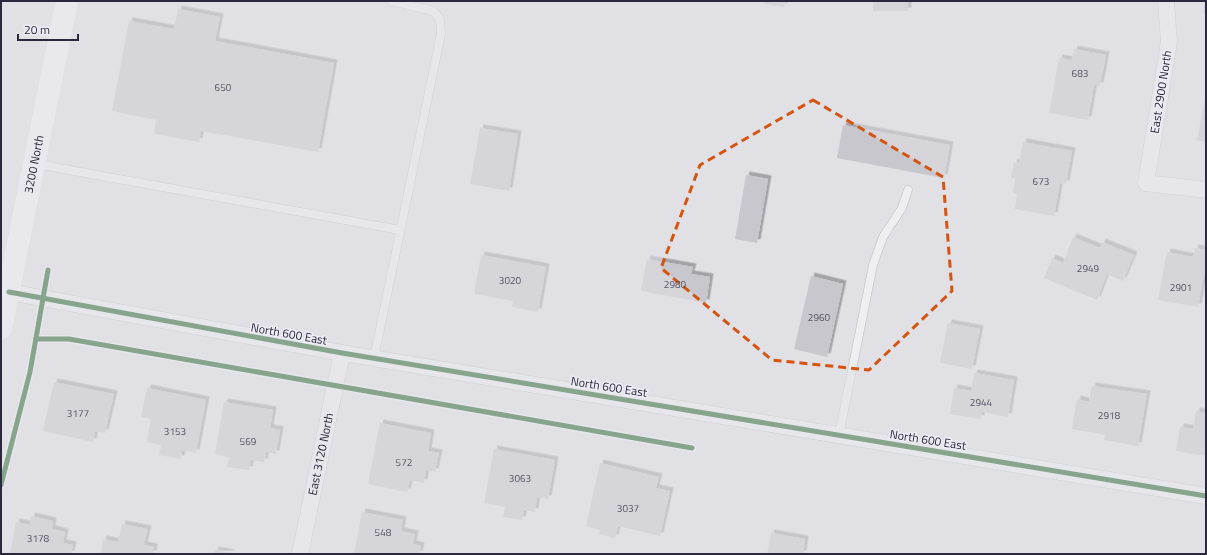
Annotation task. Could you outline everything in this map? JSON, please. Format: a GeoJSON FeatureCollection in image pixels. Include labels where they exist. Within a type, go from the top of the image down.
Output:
{"type":"FeatureCollection","features":[{"type":"Feature","properties":{"kind":"street","name":"3200 North"},"geometry":{"type":"LineString","coordinates":[[1,328],[35,164],[66,1]]}},
{"type":"Feature","properties":{"kind":"street","name":"East 2900 North"},"geometry":{"type":"LineString","coordinates":[[1166,1],[1169,42],[1146,183],[1206,190]]}},
{"type":"Feature","properties":{"kind":"street","name":"North 600 East"},"geometry":{"type":"LineString","coordinates":[[9,292],[342,353],[1206,496]]}},
{"type":"Feature","properties":{"kind":"street","name":"East 3120 North"},"geometry":{"type":"LineString","coordinates":[[300,554],[342,353]]}},
{"type":"Feature","properties":{"kind":"lane"},"geometry":{"type":"LineString","coordinates":[[374,358],[441,34],[440,19],[433,10],[392,1]]}},
{"type":"Feature","properties":{"kind":"lane"},"geometry":{"type":"LineString","coordinates":[[35,164],[400,230]]}},
{"type":"Feature","properties":{"kind":"lane"},"geometry":{"type":"LineString","coordinates":[[839,435],[873,265],[883,237],[902,208],[908,190]]}},
{"type":"Feature","properties":{"kind":"highlighted area"},"geometry":{"type":"Polygon","coordinates":[[[813,100],[943,177],[952,291],[869,370],[772,360],[661,268],[700,165],[813,100]]]}},
{"type":"Feature","properties":{"kind":"building"},"geometry":{"type":"Polygon","coordinates":[[[765,1],[785,1],[784,7],[764,4],[765,1]]]}},
{"type":"Feature","properties":{"kind":"building"},"geometry":{"type":"Polygon","coordinates":[[[873,1],[908,1],[908,11],[873,11],[873,1]]]}},
{"type":"Feature","properties":{"kind":"building"},"geometry":{"type":"Polygon","coordinates":[[[1204,1],[1206,1],[1206,14],[1204,14],[1204,1]]]}},
{"type":"Feature","properties":{"kind":"building"},"geometry":{"type":"Polygon","coordinates":[[[178,9],[220,17],[215,41],[334,63],[318,152],[201,131],[199,142],[154,134],[156,120],[112,111],[129,21],[174,29],[178,9]]]}},
{"type":"Feature","properties":{"kind":"building"},"geometry":{"type":"Polygon","coordinates":[[[1074,49],[1106,55],[1100,86],[1094,85],[1088,120],[1049,113],[1059,58],[1072,60],[1074,49]]]}},
{"type":"Feature","properties":{"kind":"building"},"geometry":{"type":"Polygon","coordinates":[[[1206,99],[1206,142],[1197,140],[1206,99]]]}},
{"type":"Feature","properties":{"kind":"building"},"geometry":{"type":"Polygon","coordinates":[[[843,125],[950,145],[944,178],[837,158],[843,125]]]}},
{"type":"Feature","properties":{"kind":"building"},"geometry":{"type":"Polygon","coordinates":[[[480,128],[518,134],[509,191],[470,184],[480,128]]]}},
{"type":"Feature","properties":{"kind":"building"},"geometry":{"type":"Polygon","coordinates":[[[1023,142],[1072,151],[1066,184],[1060,183],[1054,216],[1015,209],[1017,194],[1013,193],[1015,178],[1011,178],[1014,162],[1019,163],[1023,142]]]}},
{"type":"Feature","properties":{"kind":"building"},"geometry":{"type":"Polygon","coordinates":[[[746,175],[768,179],[757,243],[735,239],[746,175]]]}},
{"type":"Feature","properties":{"kind":"building"},"geometry":{"type":"Polygon","coordinates":[[[1073,237],[1100,248],[1102,242],[1134,255],[1123,281],[1107,274],[1097,300],[1044,278],[1052,258],[1063,263],[1073,237]]]}},
{"type":"Feature","properties":{"kind":"building"},"geometry":{"type":"Polygon","coordinates":[[[1195,248],[1206,250],[1206,275],[1204,275],[1198,307],[1158,300],[1167,252],[1193,257],[1195,248]]]}},
{"type":"Feature","properties":{"kind":"building"},"geometry":{"type":"Polygon","coordinates":[[[481,255],[546,267],[538,312],[512,307],[513,301],[474,294],[481,255]]]}},
{"type":"Feature","properties":{"kind":"building"},"geometry":{"type":"Polygon","coordinates":[[[647,259],[693,267],[691,274],[710,277],[706,303],[641,291],[647,259]]]}},
{"type":"Feature","properties":{"kind":"building"},"geometry":{"type":"Polygon","coordinates":[[[811,276],[843,284],[827,357],[794,349],[811,276]]]}},
{"type":"Feature","properties":{"kind":"building"},"geometry":{"type":"Polygon","coordinates":[[[948,323],[980,329],[972,369],[940,363],[948,323]]]}},
{"type":"Feature","properties":{"kind":"building"},"geometry":{"type":"Polygon","coordinates":[[[974,373],[1014,380],[1008,417],[982,412],[981,419],[950,414],[954,388],[971,391],[974,373]]]}},
{"type":"Feature","properties":{"kind":"building"},"geometry":{"type":"Polygon","coordinates":[[[54,382],[114,394],[105,433],[95,431],[93,442],[43,431],[54,382]]]}},
{"type":"Feature","properties":{"kind":"building"},"geometry":{"type":"Polygon","coordinates":[[[1092,386],[1147,394],[1138,446],[1104,440],[1105,435],[1072,429],[1077,399],[1089,402],[1092,386]]]}},
{"type":"Feature","properties":{"kind":"building"},"geometry":{"type":"Polygon","coordinates":[[[147,388],[206,400],[196,453],[182,450],[181,459],[159,455],[161,445],[147,442],[151,419],[141,417],[147,388]]]}},
{"type":"Feature","properties":{"kind":"building"},"geometry":{"type":"Polygon","coordinates":[[[224,402],[273,410],[270,428],[280,430],[276,454],[266,452],[264,462],[251,460],[249,470],[227,467],[229,457],[215,454],[224,402]]]}},
{"type":"Feature","properties":{"kind":"building"},"geometry":{"type":"Polygon","coordinates":[[[1196,411],[1206,413],[1206,456],[1176,451],[1180,427],[1193,429],[1196,411]]]}},
{"type":"Feature","properties":{"kind":"building"},"geometry":{"type":"Polygon","coordinates":[[[380,423],[431,433],[428,451],[439,453],[435,472],[426,470],[424,483],[410,480],[407,492],[368,484],[380,423]]]}},
{"type":"Feature","properties":{"kind":"building"},"geometry":{"type":"Polygon","coordinates":[[[494,449],[555,460],[548,499],[537,497],[535,512],[524,510],[522,520],[503,517],[505,507],[484,503],[494,449]]]}},
{"type":"Feature","properties":{"kind":"building"},"geometry":{"type":"Polygon","coordinates":[[[600,463],[659,477],[656,488],[670,491],[660,536],[618,526],[615,538],[599,534],[600,530],[586,526],[600,463]]]}},
{"type":"Feature","properties":{"kind":"building"},"geometry":{"type":"Polygon","coordinates":[[[362,512],[403,520],[401,531],[415,534],[413,544],[421,546],[419,554],[354,554],[362,512]]]}},
{"type":"Feature","properties":{"kind":"building"},"geometry":{"type":"Polygon","coordinates":[[[31,516],[53,521],[52,529],[65,532],[63,543],[73,545],[71,554],[10,554],[16,522],[30,525],[31,516]]]}},
{"type":"Feature","properties":{"kind":"building"},"geometry":{"type":"Polygon","coordinates":[[[122,524],[148,529],[144,545],[154,547],[153,554],[101,554],[103,539],[118,542],[122,524]]]}},
{"type":"Feature","properties":{"kind":"building"},"geometry":{"type":"Polygon","coordinates":[[[771,533],[805,539],[803,554],[767,554],[771,533]]]}},
{"type":"Feature","properties":{"kind":"building"},"geometry":{"type":"Polygon","coordinates":[[[215,550],[231,553],[231,554],[214,554],[215,550]]]}},
{"type":"Feature","properties":{"kind":"cycle path"},"geometry":{"type":"LineString","coordinates":[[1,485],[30,372],[48,270]]}},
{"type":"Feature","properties":{"kind":"cycle path"},"geometry":{"type":"LineString","coordinates":[[9,292],[342,353],[1206,496]]}},
{"type":"Feature","properties":{"kind":"cycle path"},"geometry":{"type":"LineString","coordinates":[[36,339],[69,339],[692,448]]}}]}
